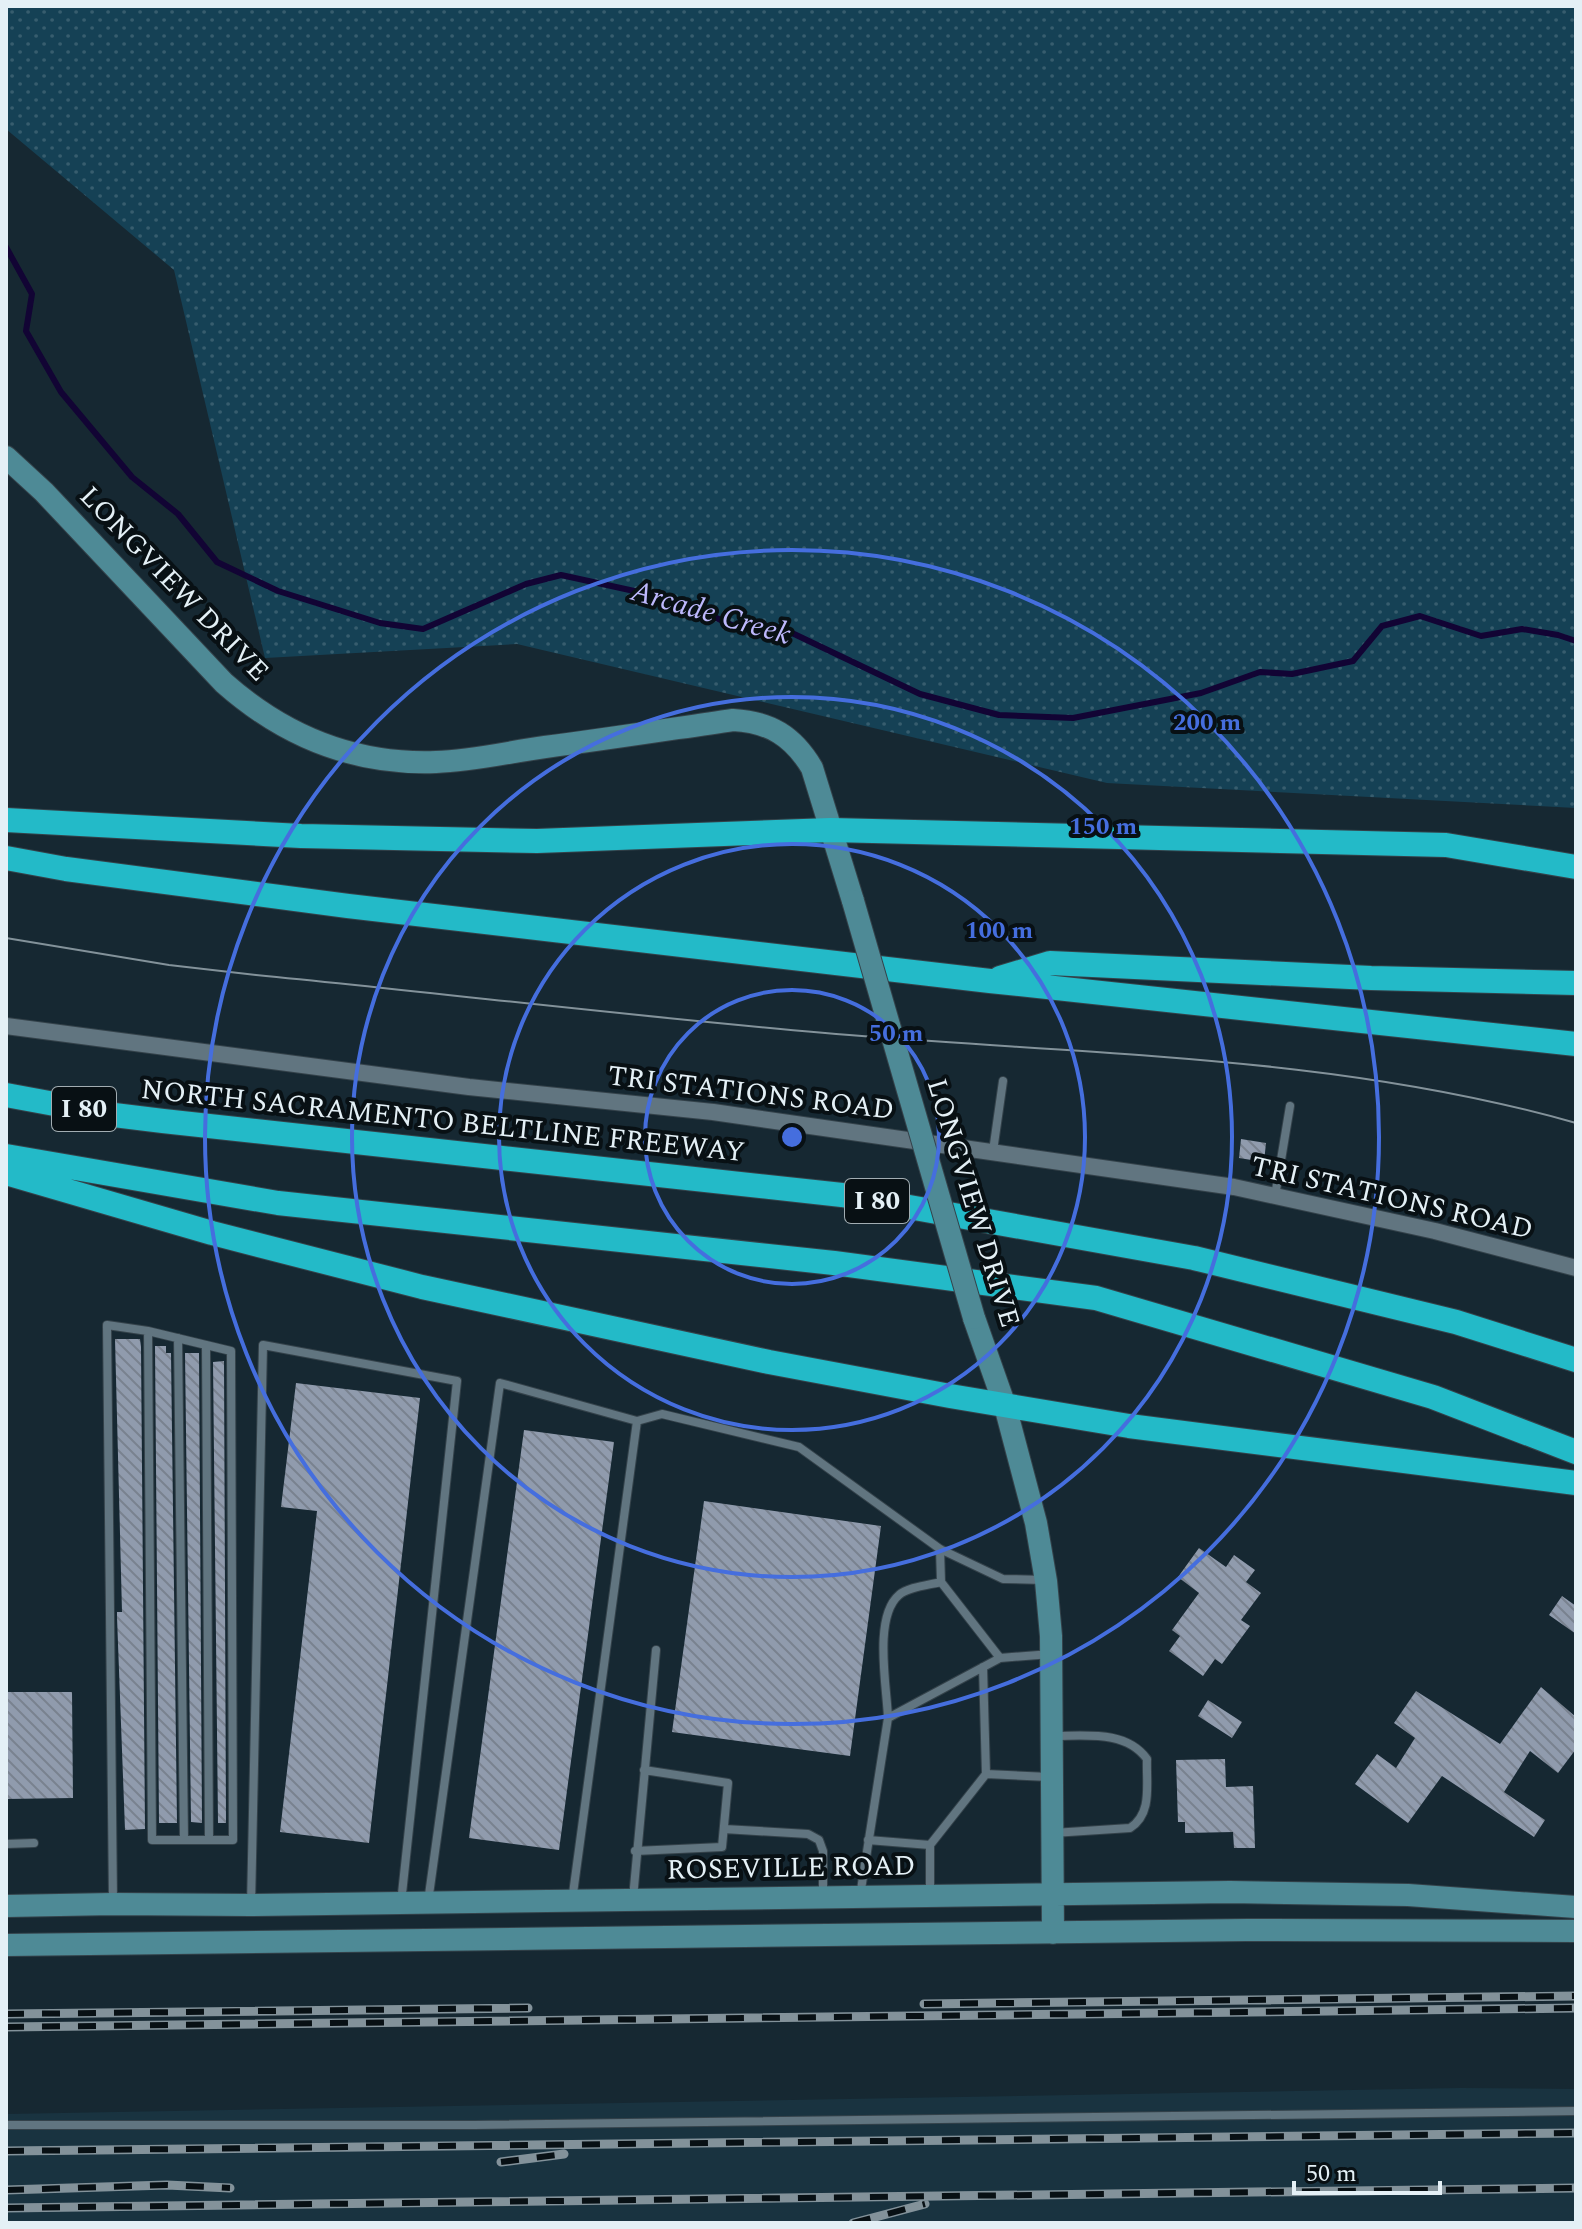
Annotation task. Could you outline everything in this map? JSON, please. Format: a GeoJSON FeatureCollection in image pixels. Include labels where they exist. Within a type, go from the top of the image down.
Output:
{"type":"FeatureCollection","features":[{"type":"Feature","properties":{"kind":"highway"},"geometry":{"type":"LineString","coordinates":[[6,820],[301,836],[537,841],[831,830],[1446,845],[1576,867]]}},
{"type":"Feature","properties":{"kind":"highway"},"geometry":{"type":"LineString","coordinates":[[6,858],[66,869],[348,906],[990,981],[1576,1044]]}},
{"type":"Feature","properties":{"kind":"highway"},"geometry":{"type":"LineString","coordinates":[[990,981],[1050,963],[1371,978],[1576,983]]}},
{"type":"Feature","properties":{"kind":"highway","name":"NORTH SACRAMENTO BELTLINE FREEWAY"},"geometry":{"type":"LineString","coordinates":[[6,1095],[151,1120],[842,1195],[1194,1258],[1456,1322],[1576,1360]]}},
{"type":"Feature","properties":{"kind":"highway"},"geometry":{"type":"LineString","coordinates":[[6,1156],[278,1203],[834,1263],[1096,1298],[1433,1397],[1576,1452]]}},
{"type":"Feature","properties":{"kind":"highway"},"geometry":{"type":"LineString","coordinates":[[6,1173],[212,1233],[422,1287],[769,1362],[1129,1426],[1576,1483]]}},
{"type":"Feature","properties":{"kind":"main road","name":"LONGVIEW DRIVE"},"geometry":{"type":"LineString","coordinates":[[6,457],[44,492],[224,683],[250,706],[316,743],[372,759],[439,762],[733,720],[754,721],[773,727],[802,751],[812,768],[853,901],[974,1318],[1005,1406],[1036,1523],[1046,1581],[1051,1654],[1053,1933]]}},
{"type":"Feature","properties":{"kind":"main road","name":"ROSEVILLE ROAD"},"geometry":{"type":"LineString","coordinates":[[6,1906],[1230,1892],[1408,1895],[1576,1907]]}},
{"type":"Feature","properties":{"kind":"main road"},"geometry":{"type":"LineString","coordinates":[[6,1945],[1053,1933],[1576,1931]]}},
{"type":"Feature","properties":{"kind":"street","name":"TRI STATIONS ROAD"},"geometry":{"type":"LineString","coordinates":[[6,1026],[469,1087],[713,1112],[1234,1187],[1435,1231],[1576,1268]]}},
{"type":"Feature","properties":{"kind":"lane"},"geometry":{"type":"LineString","coordinates":[[993,1151],[1003,1081]]}},
{"type":"Feature","properties":{"kind":"lane"},"geometry":{"type":"LineString","coordinates":[[1275,1197],[1290,1106]]}},
{"type":"Feature","properties":{"kind":"lane"},"geometry":{"type":"LineString","coordinates":[[113,1904],[107,1325],[148,1331],[231,1351],[233,1840],[152,1840],[148,1331]]}},
{"type":"Feature","properties":{"kind":"lane"},"geometry":{"type":"LineString","coordinates":[[178,1338],[184,1840]]}},
{"type":"Feature","properties":{"kind":"lane"},"geometry":{"type":"LineString","coordinates":[[206,1345],[209,1840]]}},
{"type":"Feature","properties":{"kind":"lane"},"geometry":{"type":"LineString","coordinates":[[251,1905],[263,1345],[457,1381],[401,1903]]}},
{"type":"Feature","properties":{"kind":"lane"},"geometry":{"type":"LineString","coordinates":[[428,1903],[500,1383],[637,1421],[662,1414],[799,1447],[940,1549],[1003,1579],[1046,1581]]}},
{"type":"Feature","properties":{"kind":"lane"},"geometry":{"type":"LineString","coordinates":[[572,1901],[637,1421]]}},
{"type":"Feature","properties":{"kind":"lane"},"geometry":{"type":"LineString","coordinates":[[940,1549],[941,1582],[1000,1658]]}},
{"type":"Feature","properties":{"kind":"lane"},"geometry":{"type":"LineString","coordinates":[[859,1897],[888,1718],[883,1635],[889,1609],[900,1594],[941,1582]]}},
{"type":"Feature","properties":{"kind":"lane"},"geometry":{"type":"LineString","coordinates":[[633,1899],[635,1851],[656,1650]]}},
{"type":"Feature","properties":{"kind":"lane"},"geometry":{"type":"LineString","coordinates":[[888,1718],[1000,1658],[1051,1654]]}},
{"type":"Feature","properties":{"kind":"lane"},"geometry":{"type":"LineString","coordinates":[[930,1896],[930,1845],[986,1774],[983,1667]]}},
{"type":"Feature","properties":{"kind":"lane"},"geometry":{"type":"LineString","coordinates":[[1052,1736],[1094,1736],[1130,1741],[1147,1759],[1146,1809],[1140,1821],[1130,1828],[1052,1833]]}},
{"type":"Feature","properties":{"kind":"lane"},"geometry":{"type":"LineString","coordinates":[[635,1851],[722,1847],[724,1829],[728,1783],[644,1770]]}},
{"type":"Feature","properties":{"kind":"lane"},"geometry":{"type":"LineString","coordinates":[[986,1774],[1052,1777]]}},
{"type":"Feature","properties":{"kind":"lane"},"geometry":{"type":"LineString","coordinates":[[724,1829],[808,1834],[819,1840],[823,1851],[823,1898]]}},
{"type":"Feature","properties":{"kind":"lane"},"geometry":{"type":"LineString","coordinates":[[868,1840],[930,1845]]}},
{"type":"Feature","properties":{"kind":"lane"},"geometry":{"type":"LineString","coordinates":[[6,1844],[34,1843]]}},
{"type":"Feature","properties":{"kind":"lane"},"geometry":{"type":"LineString","coordinates":[[6,2125],[474,2125],[1576,2111]]}},
{"type":"Feature","properties":{"kind":"shaded area"},"geometry":{"type":"Polygon","coordinates":[[[6,6],[1576,6],[1576,808],[1107,783],[517,644],[265,658],[174,270],[6,129],[6,6]]]}},
{"type":"Feature","properties":{"kind":"shaded area"},"geometry":{"type":"Polygon","coordinates":[[[1461,2088],[1576,2089],[1576,2223],[6,2223],[6,2114],[1461,2088]]]}},
{"type":"Feature","properties":{"kind":"building"},"geometry":{"type":"Polygon","coordinates":[[[1241,1139],[1266,1143],[1264,1162],[1239,1158],[1241,1139]]]}},
{"type":"Feature","properties":{"kind":"building"},"geometry":{"type":"Polygon","coordinates":[[[115,1339],[140,1339],[141,1347],[145,1829],[125,1830],[117,1617],[117,1612],[122,1612],[115,1339]]]}},
{"type":"Feature","properties":{"kind":"building"},"geometry":{"type":"Polygon","coordinates":[[[155,1346],[166,1346],[166,1353],[171,1353],[177,1823],[159,1823],[155,1346]]]}},
{"type":"Feature","properties":{"kind":"building"},"geometry":{"type":"Polygon","coordinates":[[[185,1353],[199,1353],[202,1823],[191,1822],[185,1353]]]}},
{"type":"Feature","properties":{"kind":"building"},"geometry":{"type":"Polygon","coordinates":[[[224,1361],[226,1823],[218,1823],[213,1362],[224,1361]]]}},
{"type":"Feature","properties":{"kind":"building"},"geometry":{"type":"Polygon","coordinates":[[[296,1383],[420,1398],[369,1843],[280,1832],[317,1511],[281,1507],[296,1383]]]}},
{"type":"Feature","properties":{"kind":"building"},"geometry":{"type":"Polygon","coordinates":[[[524,1430],[614,1442],[559,1850],[469,1838],[524,1430]]]}},
{"type":"Feature","properties":{"kind":"building"},"geometry":{"type":"Polygon","coordinates":[[[704,1501],[881,1526],[850,1756],[672,1732],[704,1501]]]}},
{"type":"Feature","properties":{"kind":"building"},"geometry":{"type":"Polygon","coordinates":[[[1199,1548],[1226,1567],[1234,1555],[1255,1570],[1246,1582],[1261,1593],[1241,1620],[1250,1626],[1222,1664],[1215,1659],[1203,1676],[1169,1651],[1180,1636],[1172,1630],[1199,1593],[1178,1577],[1199,1548]]]}},
{"type":"Feature","properties":{"kind":"building"},"geometry":{"type":"Polygon","coordinates":[[[1562,1596],[1576,1606],[1576,1634],[1549,1615],[1562,1596]]]}},
{"type":"Feature","properties":{"kind":"building"},"geometry":{"type":"Polygon","coordinates":[[[1541,1687],[1576,1717],[1576,1749],[1558,1773],[1530,1751],[1504,1792],[1545,1820],[1534,1837],[1442,1776],[1408,1823],[1355,1784],[1377,1754],[1396,1768],[1415,1738],[1394,1723],[1416,1691],[1500,1744],[1541,1687]]]}},
{"type":"Feature","properties":{"kind":"building"},"geometry":{"type":"Polygon","coordinates":[[[6,1692],[72,1692],[73,1798],[6,1799],[6,1692]]]}},
{"type":"Feature","properties":{"kind":"building"},"geometry":{"type":"Polygon","coordinates":[[[1208,1700],[1242,1722],[1232,1738],[1198,1716],[1208,1700]]]}},
{"type":"Feature","properties":{"kind":"building"},"geometry":{"type":"Polygon","coordinates":[[[1225,1759],[1226,1787],[1253,1786],[1255,1848],[1234,1848],[1233,1832],[1185,1833],[1185,1822],[1178,1822],[1176,1760],[1225,1759]]]}},
{"type":"Feature","properties":{"kind":"waterway","name":"Arcade Creek"},"geometry":{"type":"LineString","coordinates":[[6,247],[32,294],[26,331],[61,392],[132,477],[178,514],[217,562],[278,591],[380,623],[423,629],[526,584],[561,575],[680,601],[738,628],[792,633],[920,694],[999,715],[1073,718],[1201,693],[1260,672],[1292,674],[1353,661],[1382,626],[1420,616],[1481,636],[1522,629],[1576,641]]}},
{"type":"Feature","properties":{"kind":"tram line"},"geometry":{"type":"LineString","coordinates":[[6,938],[169,965],[642,1016],[797,1031],[1228,1062],[1316,1072],[1490,1101],[1576,1123]]}},
{"type":"Feature","properties":{"kind":"railway"},"geometry":{"type":"LineString","coordinates":[[924,2004],[1576,1996]]}},
{"type":"Feature","properties":{"kind":"railway"},"geometry":{"type":"LineString","coordinates":[[6,2014],[528,2008]]}},
{"type":"Feature","properties":{"kind":"railway"},"geometry":{"type":"LineString","coordinates":[[6,2027],[1576,2008]]}},
{"type":"Feature","properties":{"kind":"railway"},"geometry":{"type":"LineString","coordinates":[[6,2151],[1576,2133]]}},
{"type":"Feature","properties":{"kind":"railway"},"geometry":{"type":"LineString","coordinates":[[501,2162],[564,2154]]}},
{"type":"Feature","properties":{"kind":"railway"},"geometry":{"type":"LineString","coordinates":[[6,2190],[167,2185],[230,2188]]}},
{"type":"Feature","properties":{"kind":"railway"},"geometry":{"type":"LineString","coordinates":[[6,2208],[1576,2188]]}},
{"type":"Feature","properties":{"kind":"railway"},"geometry":{"type":"LineString","coordinates":[[853,2223],[925,2204]]}}]}
